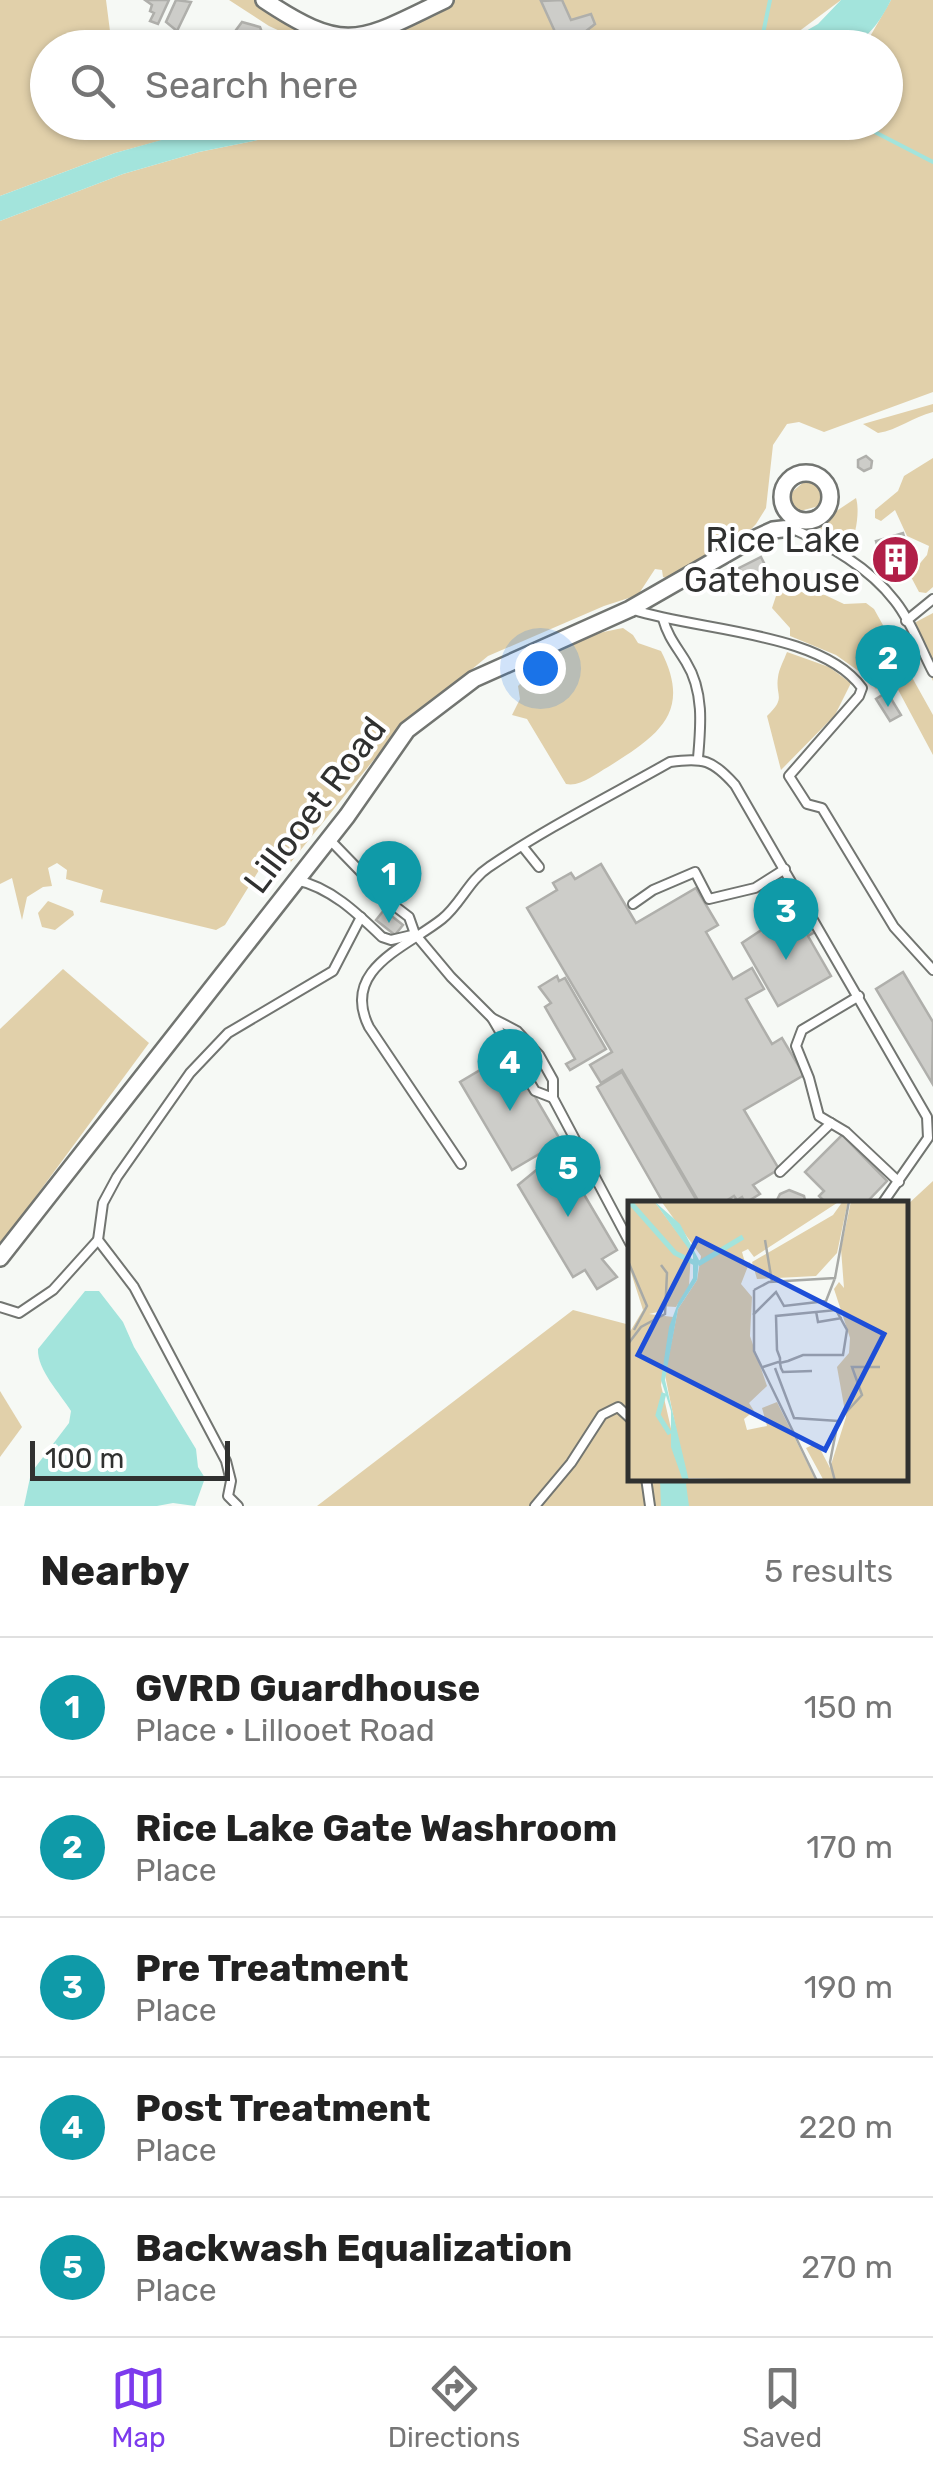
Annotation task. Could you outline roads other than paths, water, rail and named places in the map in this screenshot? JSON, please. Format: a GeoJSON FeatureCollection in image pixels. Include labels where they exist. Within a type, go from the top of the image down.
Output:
{"type":"FeatureCollection","features":[{"type":"Feature","properties":{"kind":"street"},"geometry":{"type":"LineString","coordinates":[[264,0],[316,30]]}},
{"type":"Feature","properties":{"kind":"street"},"geometry":{"type":"LineString","coordinates":[[382,30],[445,0]]}},
{"type":"Feature","properties":{"kind":"street","name":"Lillooet Road"},"geometry":{"type":"LineString","coordinates":[[0,1258],[328,839],[407,730],[474,679],[630,609],[745,543],[792,523]]}},
{"type":"Feature","properties":{"kind":"lane"},"geometry":{"type":"LineString","coordinates":[[792,523],[871,577],[896,602],[933,672]]}},
{"type":"Feature","properties":{"kind":"lane"},"geometry":{"type":"LineString","coordinates":[[906,621],[933,599]]}},
{"type":"Feature","properties":{"kind":"lane"},"geometry":{"type":"LineString","coordinates":[[630,609],[798,646],[829,658],[856,678],[862,688],[859,696],[789,776],[807,804],[822,808],[894,927],[933,970]]}},
{"type":"Feature","properties":{"kind":"lane"},"geometry":{"type":"LineString","coordinates":[[663,619],[700,695],[698,758]]}},
{"type":"Feature","properties":{"kind":"lane"},"geometry":{"type":"LineString","coordinates":[[461,1164],[361,1011],[367,983],[382,958],[443,918],[485,869],[670,762],[698,758],[722,769],[736,785],[928,1117],[928,1138],[884,1201]]}},
{"type":"Feature","properties":{"kind":"lane"},"geometry":{"type":"LineString","coordinates":[[328,839],[409,917],[415,934],[492,1018],[534,1091],[553,1098]]}},
{"type":"Feature","properties":{"kind":"lane"},"geometry":{"type":"LineString","coordinates":[[523,848],[539,867]]}},
{"type":"Feature","properties":{"kind":"lane"},"geometry":{"type":"LineString","coordinates":[[633,904],[653,890],[695,872],[709,899],[755,888],[784,869]]}},
{"type":"Feature","properties":{"kind":"lane"},"geometry":{"type":"LineString","coordinates":[[296,880],[326,892],[382,937],[390,940],[415,934]]}},
{"type":"Feature","properties":{"kind":"lane"},"geometry":{"type":"LineString","coordinates":[[0,1307],[19,1313],[53,1290],[98,1240],[103,1203],[190,1073],[228,1033],[333,972],[362,918]]}},
{"type":"Feature","properties":{"kind":"lane"},"geometry":{"type":"LineString","coordinates":[[859,996],[802,1030],[796,1046],[819,1116],[846,1132],[899,1182]]}},
{"type":"Feature","properties":{"kind":"lane"},"geometry":{"type":"LineString","coordinates":[[492,1018],[517,1031],[540,1055],[553,1080],[553,1098],[628,1238]]}},
{"type":"Feature","properties":{"kind":"lane"},"geometry":{"type":"LineString","coordinates":[[780,1172],[831,1123]]}},
{"type":"Feature","properties":{"kind":"lane"},"geometry":{"type":"LineString","coordinates":[[98,1240],[134,1287],[226,1461],[231,1481],[226,1501],[238,1506]]}},
{"type":"Feature","properties":{"kind":"lane"},"geometry":{"type":"LineString","coordinates":[[535,1506],[571,1463],[602,1415],[618,1407],[628,1416]]}},
{"type":"Feature","properties":{"kind":"lane"},"geometry":{"type":"LineString","coordinates":[[646,1481],[650,1506]]}},
{"type":"Feature","properties":{"kind":"water"},"geometry":{"type":"Polygon","coordinates":[[[841,0],[891,0],[871,30],[808,30],[841,0]]]}},
{"type":"Feature","properties":{"kind":"water"},"geometry":{"type":"Polygon","coordinates":[[[162,140],[258,140],[123,174],[0,221],[0,196],[162,140]]]}},
{"type":"Feature","properties":{"kind":"water"},"geometry":{"type":"Polygon","coordinates":[[[85,1291],[99,1291],[123,1322],[196,1449],[198,1467],[205,1478],[195,1506],[24,1506],[31,1473],[69,1423],[71,1411],[45,1373],[38,1349],[85,1291]]]}},
{"type":"Feature","properties":{"kind":"water"},"geometry":{"type":"Polygon","coordinates":[[[660,1481],[688,1481],[689,1506],[661,1506],[660,1481]]]}},
{"type":"Feature","properties":{"kind":"waterway"},"geometry":{"type":"LineString","coordinates":[[764,30],[770,0]]}},
{"type":"Feature","properties":{"kind":"waterway"},"geometry":{"type":"LineString","coordinates":[[890,140],[933,162]]}},
{"type":"Feature","properties":{"kind":"place","name":"Rice Lake Gatehouse"},"geometry":{"type":"Point","coordinates":[895,560]}},
{"type":"Feature","properties":{"kind":"place","name":"Rice Lake Gate Washroom"},"geometry":{"type":"Point","coordinates":[888,707]}},
{"type":"Feature","properties":{"kind":"place","name":"GVRD Guardhouse"},"geometry":{"type":"Point","coordinates":[389,923]}},
{"type":"Feature","properties":{"kind":"place","name":"Pre Treatment"},"geometry":{"type":"Point","coordinates":[786,960]}},
{"type":"Feature","properties":{"kind":"place","name":"Post Treatment"},"geometry":{"type":"Point","coordinates":[510,1111]}},
{"type":"Feature","properties":{"kind":"place","name":"Backwash Equalization"},"geometry":{"type":"Point","coordinates":[568,1217]}}]}
